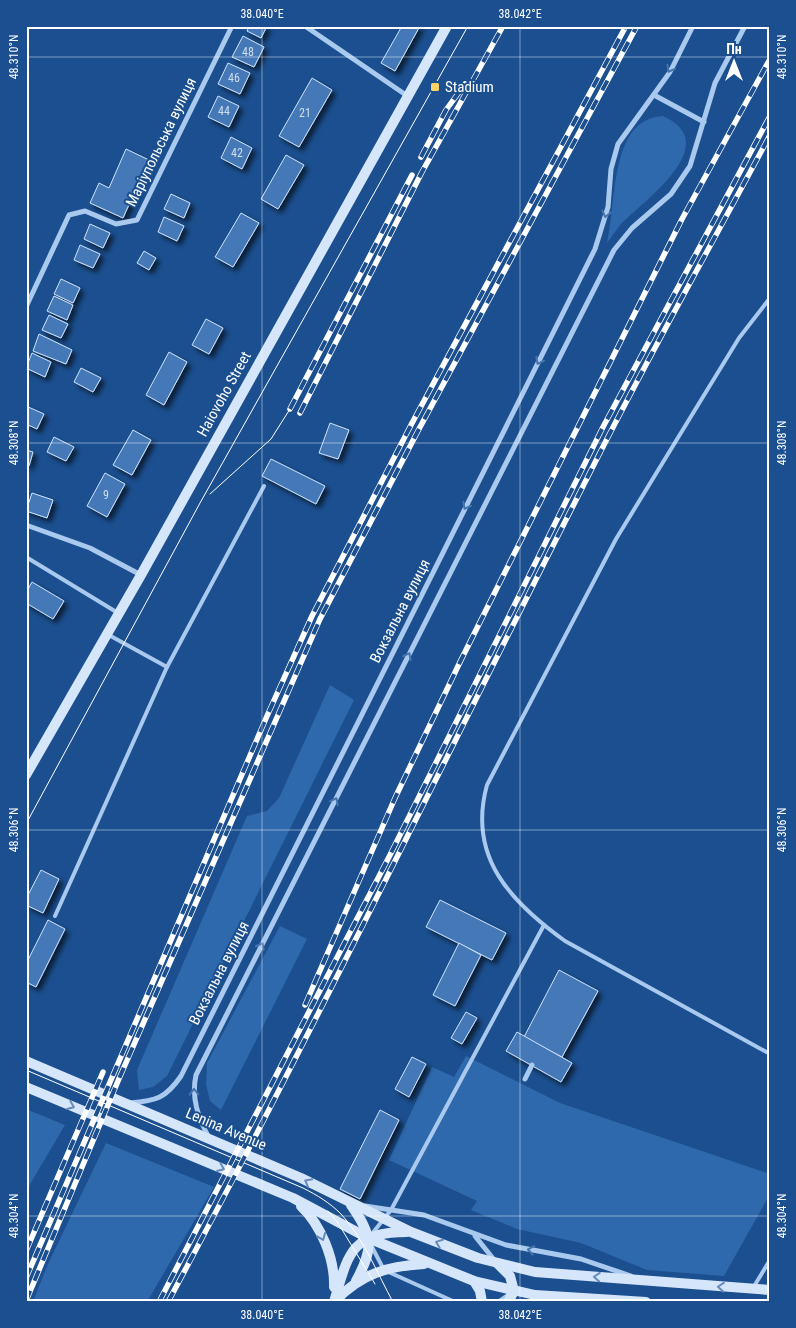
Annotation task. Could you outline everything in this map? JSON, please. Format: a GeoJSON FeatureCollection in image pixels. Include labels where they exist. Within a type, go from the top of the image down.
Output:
{"type":"FeatureCollection","features":[{"type":"Feature","properties":{"kind":"main road","name":"Haiovoho Street"},"geometry":{"type":"LineString","coordinates":[[26,775],[141,575],[406,96],[447,26]]}},
{"type":"Feature","properties":{"kind":"main road","name":"Lenina Avenue"},"geometry":{"type":"LineString","coordinates":[[26,1061],[301,1178],[383,1220],[497,1263],[534,1272],[770,1290]]}},
{"type":"Feature","properties":{"kind":"main road"},"geometry":{"type":"LineString","coordinates":[[26,1087],[293,1198],[368,1238],[428,1264],[474,1281],[514,1291],[646,1302]]}},
{"type":"Feature","properties":{"kind":"main road"},"geometry":{"type":"LineString","coordinates":[[293,1198],[308,1213],[319,1230],[334,1278],[334,1302]]}},
{"type":"Feature","properties":{"kind":"main road"},"geometry":{"type":"LineString","coordinates":[[334,1302],[356,1281],[368,1257],[368,1238],[364,1223],[351,1205]]}},
{"type":"Feature","properties":{"kind":"main road"},"geometry":{"type":"LineString","coordinates":[[334,1302],[346,1258],[354,1248],[368,1238],[411,1232]]}},
{"type":"Feature","properties":{"kind":"main road"},"geometry":{"type":"LineString","coordinates":[[497,1263],[510,1276],[514,1291],[508,1302]]}},
{"type":"Feature","properties":{"kind":"main road"},"geometry":{"type":"LineString","coordinates":[[356,1281],[400,1265],[428,1264]]}},
{"type":"Feature","properties":{"kind":"main road"},"geometry":{"type":"LineString","coordinates":[[474,1281],[480,1292],[482,1302]]}},
{"type":"Feature","properties":{"kind":"main road"},"geometry":{"type":"LineString","coordinates":[[548,1302],[569,1297]]}},
{"type":"Feature","properties":{"kind":"street","name":"Маріупольська вулиця"},"geometry":{"type":"LineString","coordinates":[[26,307],[69,214],[85,211],[116,224],[137,220],[232,26]]}},
{"type":"Feature","properties":{"kind":"street"},"geometry":{"type":"LineString","coordinates":[[305,26],[406,96]]}},
{"type":"Feature","properties":{"kind":"street","name":"Вокзальна вулиця"},"geometry":{"type":"LineString","coordinates":[[126,1104],[148,1102],[166,1095],[181,1076],[595,249],[608,207],[614,154],[623,135],[670,72],[693,26]]}},
{"type":"Feature","properties":{"kind":"street","name":"Вокзальна вулиця"},"geometry":{"type":"LineString","coordinates":[[209,1138],[202,1124],[193,1096],[196,1075],[614,250],[632,228],[671,194],[690,166],[715,84],[745,26]]}},
{"type":"Feature","properties":{"kind":"street"},"geometry":{"type":"LineString","coordinates":[[654,95],[704,122]]}},
{"type":"Feature","properties":{"kind":"street"},"geometry":{"type":"LineString","coordinates":[[26,525],[90,548],[141,575]]}},
{"type":"Feature","properties":{"kind":"street"},"geometry":{"type":"LineString","coordinates":[[525,1079],[532,1065]]}},
{"type":"Feature","properties":{"kind":"street"},"geometry":{"type":"LineString","coordinates":[[351,1205],[409,1211],[438,1219],[506,1246],[581,1259],[645,1281]]}},
{"type":"Feature","properties":{"kind":"street"},"geometry":{"type":"LineString","coordinates":[[473,1234],[497,1263]]}},
{"type":"Feature","properties":{"kind":"lane"},"geometry":{"type":"LineString","coordinates":[[770,298],[739,338],[616,539],[487,785],[482,803],[481,819],[484,838],[494,869],[508,892],[544,925],[565,941],[770,1054]]}},
{"type":"Feature","properties":{"kind":"lane"},"geometry":{"type":"LineString","coordinates":[[55,916],[167,668],[264,486]]}},
{"type":"Feature","properties":{"kind":"lane"},"geometry":{"type":"LineString","coordinates":[[26,557],[119,614]]}},
{"type":"Feature","properties":{"kind":"lane"},"geometry":{"type":"LineString","coordinates":[[107,634],[167,668]]}},
{"type":"Feature","properties":{"kind":"lane"},"geometry":{"type":"LineString","coordinates":[[455,1302],[384,1270],[368,1238],[391,1210],[544,925]]}},
{"type":"Feature","properties":{"kind":"lane"},"geometry":{"type":"LineString","coordinates":[[752,1289],[770,1260]]}},
{"type":"Feature","properties":{"kind":"lane"},"geometry":{"type":"LineString","coordinates":[[498,1302],[514,1291]]}},
{"type":"Feature","properties":{"kind":"shaded area"},"geometry":{"type":"Polygon","coordinates":[[[663,116],[680,128],[686,141],[683,156],[674,172],[661,187],[621,224],[607,243],[618,165],[624,147],[633,131],[646,121],[663,116]]]}},
{"type":"Feature","properties":{"kind":"shaded area"},"geometry":{"type":"Polygon","coordinates":[[[330,685],[354,700],[167,1076],[153,1087],[139,1090],[137,1070],[247,816],[267,811],[279,798],[330,685]]]}},
{"type":"Feature","properties":{"kind":"shaded area"},"geometry":{"type":"Polygon","coordinates":[[[280,926],[307,939],[221,1110],[210,1101],[206,1084],[207,1063],[280,926]]]}},
{"type":"Feature","properties":{"kind":"shaded area"},"geometry":{"type":"Polygon","coordinates":[[[466,1056],[560,1103],[770,1174],[770,1194],[724,1276],[647,1270],[581,1243],[517,1229],[471,1210],[477,1201],[389,1160],[432,1067],[454,1077],[466,1056]]]}},
{"type":"Feature","properties":{"kind":"shaded area"},"geometry":{"type":"Polygon","coordinates":[[[26,1109],[65,1125],[29,1186],[26,1187],[26,1109]]]}},
{"type":"Feature","properties":{"kind":"shaded area"},"geometry":{"type":"Polygon","coordinates":[[[106,1143],[214,1187],[147,1302],[33,1302],[47,1266],[106,1143]]]}},
{"type":"Feature","properties":{"kind":"building"},"geometry":{"type":"Polygon","coordinates":[[[249,26],[267,26],[261,38],[247,31],[249,26]]]}},
{"type":"Feature","properties":{"kind":"building"},"geometry":{"type":"Polygon","coordinates":[[[402,26],[420,26],[395,71],[381,63],[402,26]]]}},
{"type":"Feature","properties":{"kind":"building"},"geometry":{"type":"Polygon","coordinates":[[[243,36],[264,47],[254,67],[232,57],[243,36]]]}},
{"type":"Feature","properties":{"kind":"building"},"geometry":{"type":"Polygon","coordinates":[[[228,63],[250,73],[240,94],[218,84],[228,63]]]}},
{"type":"Feature","properties":{"kind":"building"},"geometry":{"type":"Polygon","coordinates":[[[312,78],[332,90],[299,147],[279,136],[312,78]]]}},
{"type":"Feature","properties":{"kind":"building"},"geometry":{"type":"Polygon","coordinates":[[[218,96],[239,106],[229,127],[208,117],[218,96]]]}},
{"type":"Feature","properties":{"kind":"building"},"geometry":{"type":"Polygon","coordinates":[[[231,137],[252,148],[242,169],[221,158],[231,137]]]}},
{"type":"Feature","properties":{"kind":"building"},"geometry":{"type":"Polygon","coordinates":[[[126,149],[149,160],[123,218],[90,203],[99,183],[109,188],[126,149]]]}},
{"type":"Feature","properties":{"kind":"building"},"geometry":{"type":"Polygon","coordinates":[[[286,155],[304,165],[278,209],[261,199],[286,155]]]}},
{"type":"Feature","properties":{"kind":"building"},"geometry":{"type":"Polygon","coordinates":[[[171,194],[190,203],[184,218],[164,209],[171,194]]]}},
{"type":"Feature","properties":{"kind":"building"},"geometry":{"type":"Polygon","coordinates":[[[241,213],[259,223],[233,267],[215,257],[241,213]]]}},
{"type":"Feature","properties":{"kind":"building"},"geometry":{"type":"Polygon","coordinates":[[[164,217],[184,226],[177,241],[158,232],[164,217]]]}},
{"type":"Feature","properties":{"kind":"building"},"geometry":{"type":"Polygon","coordinates":[[[90,224],[110,233],[103,248],[84,239],[90,224]]]}},
{"type":"Feature","properties":{"kind":"building"},"geometry":{"type":"Polygon","coordinates":[[[80,245],[100,254],[93,268],[74,260],[80,245]]]}},
{"type":"Feature","properties":{"kind":"building"},"geometry":{"type":"Polygon","coordinates":[[[144,251],[156,258],[149,270],[137,263],[144,251]]]}},
{"type":"Feature","properties":{"kind":"building"},"geometry":{"type":"Polygon","coordinates":[[[61,279],[80,288],[73,303],[54,294],[61,279]]]}},
{"type":"Feature","properties":{"kind":"building"},"geometry":{"type":"Polygon","coordinates":[[[54,296],[73,305],[67,320],[47,311],[54,296]]]}},
{"type":"Feature","properties":{"kind":"building"},"geometry":{"type":"Polygon","coordinates":[[[49,315],[68,324],[61,338],[42,330],[49,315]]]}},
{"type":"Feature","properties":{"kind":"building"},"geometry":{"type":"Polygon","coordinates":[[[206,319],[223,328],[209,354],[192,345],[206,319]]]}},
{"type":"Feature","properties":{"kind":"building"},"geometry":{"type":"Polygon","coordinates":[[[39,334],[72,350],[66,364],[33,351],[39,334]]]}},
{"type":"Feature","properties":{"kind":"building"},"geometry":{"type":"Polygon","coordinates":[[[169,352],[187,362],[164,405],[146,395],[169,352]]]}},
{"type":"Feature","properties":{"kind":"building"},"geometry":{"type":"Polygon","coordinates":[[[32,353],[51,362],[45,377],[26,368],[32,353]]]}},
{"type":"Feature","properties":{"kind":"building"},"geometry":{"type":"Polygon","coordinates":[[[81,368],[101,378],[93,392],[74,382],[81,368]]]}},
{"type":"Feature","properties":{"kind":"building"},"geometry":{"type":"Polygon","coordinates":[[[26,406],[44,414],[37,429],[26,424],[26,406]]]}},
{"type":"Feature","properties":{"kind":"building"},"geometry":{"type":"Polygon","coordinates":[[[330,423],[349,430],[338,459],[319,453],[330,423]]]}},
{"type":"Feature","properties":{"kind":"building"},"geometry":{"type":"Polygon","coordinates":[[[133,430],[151,440],[132,475],[113,465],[133,430]]]}},
{"type":"Feature","properties":{"kind":"building"},"geometry":{"type":"Polygon","coordinates":[[[54,437],[74,447],[66,461],[47,452],[54,437]]]}},
{"type":"Feature","properties":{"kind":"building"},"geometry":{"type":"Polygon","coordinates":[[[26,450],[33,452],[29,466],[26,465],[26,450]]]}},
{"type":"Feature","properties":{"kind":"building"},"geometry":{"type":"Polygon","coordinates":[[[271,459],[325,486],[316,504],[262,476],[271,459]]]}},
{"type":"Feature","properties":{"kind":"building"},"geometry":{"type":"Polygon","coordinates":[[[105,473],[125,484],[107,517],[87,506],[105,473]]]}},
{"type":"Feature","properties":{"kind":"building"},"geometry":{"type":"Polygon","coordinates":[[[32,493],[53,500],[47,518],[26,511],[32,493]]]}},
{"type":"Feature","properties":{"kind":"building"},"geometry":{"type":"Polygon","coordinates":[[[32,582],[64,601],[53,619],[26,603],[26,593],[32,582]]]}},
{"type":"Feature","properties":{"kind":"building"},"geometry":{"type":"Polygon","coordinates":[[[41,870],[59,879],[43,913],[26,905],[26,899],[41,870]]]}},
{"type":"Feature","properties":{"kind":"building"},"geometry":{"type":"Polygon","coordinates":[[[440,900],[506,933],[492,960],[426,927],[440,900]]]}},
{"type":"Feature","properties":{"kind":"building"},"geometry":{"type":"Polygon","coordinates":[[[48,920],[65,929],[36,987],[26,982],[26,964],[48,920]]]}},
{"type":"Feature","properties":{"kind":"building"},"geometry":{"type":"Polygon","coordinates":[[[459,943],[481,955],[455,1006],[433,995],[459,943]]]}},
{"type":"Feature","properties":{"kind":"building"},"geometry":{"type":"Polygon","coordinates":[[[559,970],[598,991],[562,1057],[524,1037],[559,970]]]}},
{"type":"Feature","properties":{"kind":"building"},"geometry":{"type":"Polygon","coordinates":[[[466,1012],[477,1018],[462,1044],[451,1038],[466,1012]]]}},
{"type":"Feature","properties":{"kind":"building"},"geometry":{"type":"Polygon","coordinates":[[[517,1032],[572,1063],[561,1082],[506,1051],[517,1032]]]}},
{"type":"Feature","properties":{"kind":"building"},"geometry":{"type":"Polygon","coordinates":[[[412,1057],[426,1064],[409,1097],[395,1089],[412,1057]]]}},
{"type":"Feature","properties":{"kind":"building"},"geometry":{"type":"Polygon","coordinates":[[[380,1110],[399,1120],[360,1199],[340,1189],[380,1110]]]}},
{"type":"Feature","properties":{"kind":"tram line"},"geometry":{"type":"LineString","coordinates":[[26,824],[200,503],[468,26]]}},
{"type":"Feature","properties":{"kind":"tram line"},"geometry":{"type":"LineString","coordinates":[[210,494],[271,439],[290,409]]}},
{"type":"Feature","properties":{"kind":"tram line"},"geometry":{"type":"LineString","coordinates":[[26,1070],[318,1196],[332,1206],[349,1223],[370,1256],[393,1302]]}},
{"type":"Feature","properties":{"kind":"tram line"},"geometry":{"type":"LineString","coordinates":[[328,1211],[338,1223],[375,1284]]}},
{"type":"Feature","properties":{"kind":"railway"},"geometry":{"type":"LineString","coordinates":[[300,413],[422,172],[503,26]]}},
{"type":"Feature","properties":{"kind":"railway"},"geometry":{"type":"LineString","coordinates":[[26,1278],[267,716],[312,616],[411,425],[626,26]]}},
{"type":"Feature","properties":{"kind":"railway"},"geometry":{"type":"LineString","coordinates":[[26,1301],[118,1081],[320,619],[419,429],[637,26]]}},
{"type":"Feature","properties":{"kind":"railway"},"geometry":{"type":"LineString","coordinates":[[305,1005],[395,798],[460,662],[682,219],[770,59]]}},
{"type":"Feature","properties":{"kind":"railway"},"geometry":{"type":"LineString","coordinates":[[421,157],[446,110],[465,84]]}},
{"type":"Feature","properties":{"kind":"railway"},"geometry":{"type":"LineString","coordinates":[[159,1302],[390,855],[603,427],[770,116]]}},
{"type":"Feature","properties":{"kind":"railway"},"geometry":{"type":"LineString","coordinates":[[168,1302],[336,979],[608,437],[770,135]]}},
{"type":"Feature","properties":{"kind":"railway"},"geometry":{"type":"LineString","coordinates":[[290,409],[412,175]]}},
{"type":"Feature","properties":{"kind":"railway"},"geometry":{"type":"LineString","coordinates":[[26,1251],[103,1072]]}},
{"type":"Feature","properties":{"kind":"place","name":"Stadium"},"geometry":{"type":"Point","coordinates":[435,87]}}]}
